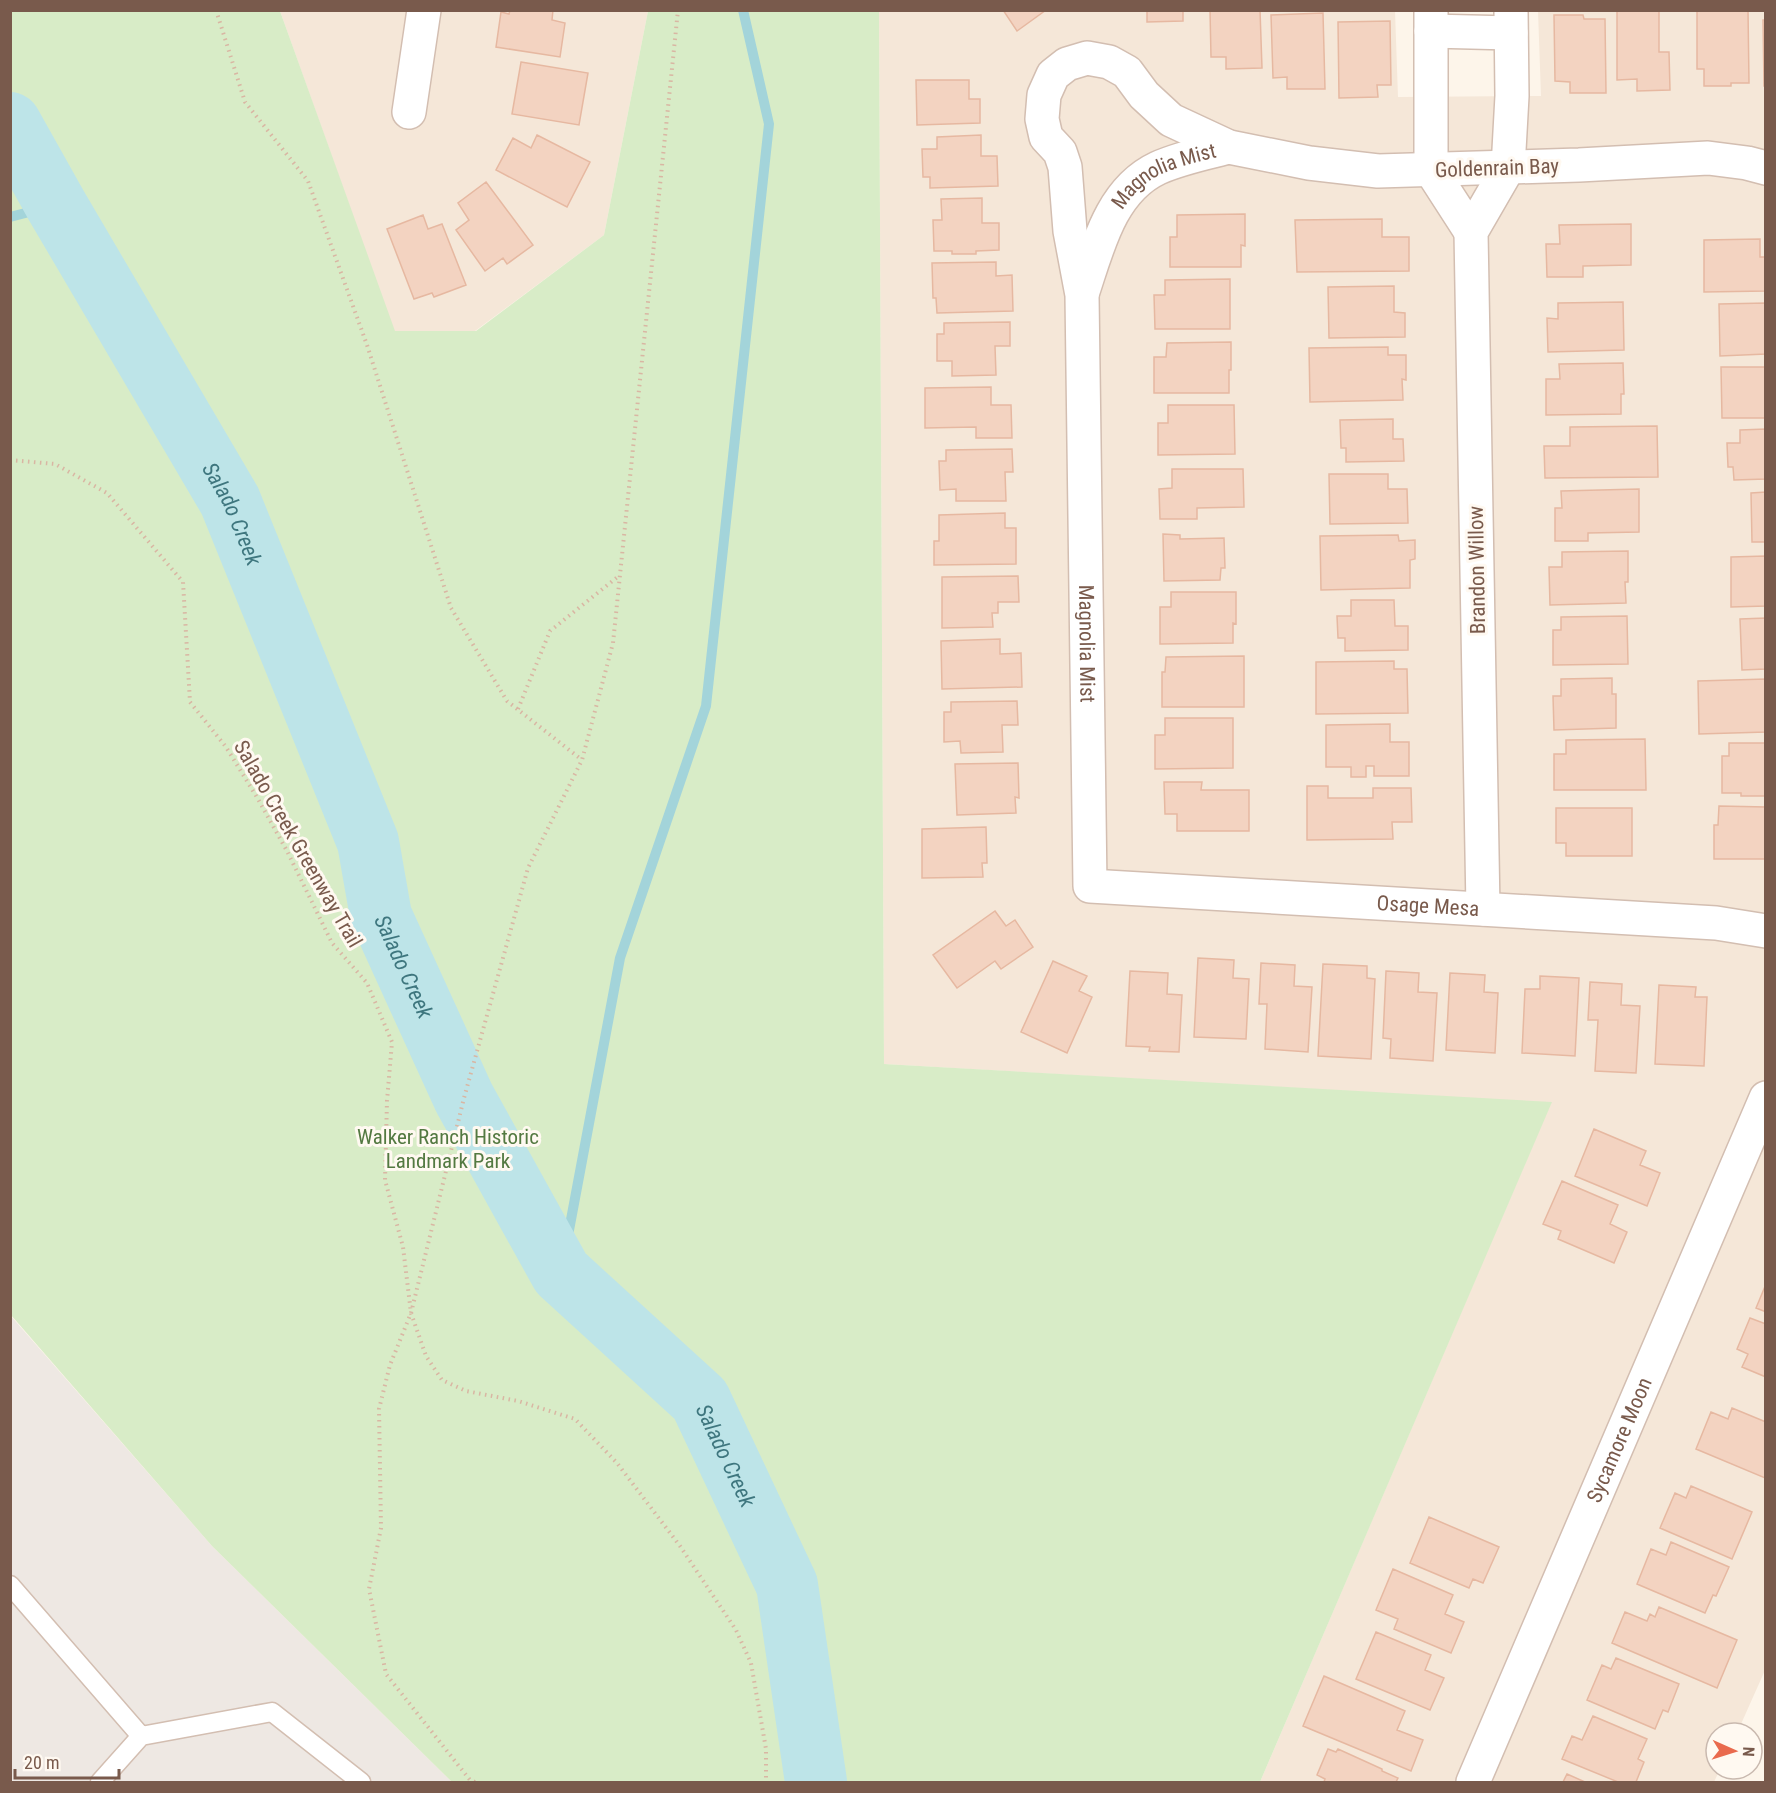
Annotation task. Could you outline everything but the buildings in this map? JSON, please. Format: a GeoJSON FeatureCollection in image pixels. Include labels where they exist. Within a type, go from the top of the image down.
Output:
{"type":"FeatureCollection","features":[{"type":"Feature","properties":{"kind":"street"},"geometry":{"type":"LineString","coordinates":[[409,112],[424,10]]}},
{"type":"Feature","properties":{"kind":"street"},"geometry":{"type":"LineString","coordinates":[[1431,21],[1511,22],[1512,96],[1509,168],[1471,232],[1431,170],[1431,21]]}},
{"type":"Feature","properties":{"kind":"street","name":"Magnolia Mist"},"geometry":{"type":"LineString","coordinates":[[1090,886],[1082,295],[1070,231],[1065,167],[1060,152],[1046,137],[1042,119],[1044,95],[1053,75],[1067,64],[1087,58],[1109,62],[1127,72],[1144,95],[1171,120],[1229,147]]}},
{"type":"Feature","properties":{"kind":"street","name":"Goldenrain Bay"},"geometry":{"type":"LineString","coordinates":[[1229,147],[1309,163],[1378,171],[1708,159],[1747,162],[1766,168]]}},
{"type":"Feature","properties":{"kind":"street","name":"Magnolia Mist"},"geometry":{"type":"LineString","coordinates":[[1082,295],[1102,234],[1120,201],[1134,183],[1157,168],[1229,147]]}},
{"type":"Feature","properties":{"kind":"street","name":"Brandon Willow"},"geometry":{"type":"LineString","coordinates":[[1471,232],[1483,909]]}},
{"type":"Feature","properties":{"kind":"street","name":"Osage Mesa"},"geometry":{"type":"LineString","coordinates":[[1090,886],[1716,923],[1766,931]]}},
{"type":"Feature","properties":{"kind":"street","name":"Sycamore Moon"},"geometry":{"type":"LineString","coordinates":[[1473,1782],[1766,1098]]}},
{"type":"Feature","properties":{"kind":"lane"},"geometry":{"type":"LineString","coordinates":[[10,1585],[141,1736]]}},
{"type":"Feature","properties":{"kind":"lane"},"geometry":{"type":"LineString","coordinates":[[100,1782],[141,1736],[272,1712],[361,1782]]}},
{"type":"Feature","properties":{"kind":"path"},"geometry":{"type":"LineString","coordinates":[[216,10],[245,102],[308,181],[367,345],[451,608],[507,701],[582,760]]}},
{"type":"Feature","properties":{"kind":"path"},"geometry":{"type":"LineString","coordinates":[[475,1782],[470,1779],[386,1674],[369,1589],[381,1528],[379,1409],[390,1365],[411,1313],[464,1098],[528,868],[582,760],[614,643],[678,10]]}},
{"type":"Feature","properties":{"kind":"path","name":"Salado Creek Greenway Trail"},"geometry":{"type":"LineString","coordinates":[[10,460],[55,464],[107,494],[183,582],[190,702],[226,747],[258,799],[333,943],[367,983],[392,1042],[387,1101],[385,1180],[403,1247],[411,1313],[426,1356],[442,1380],[466,1391],[518,1401],[575,1419],[617,1463],[681,1546],[735,1630],[751,1663],[766,1749],[766,1782]]}},
{"type":"Feature","properties":{"kind":"path"},"geometry":{"type":"LineString","coordinates":[[518,709],[550,631],[621,575]]}},
{"type":"Feature","properties":{"kind":"shaded area"},"geometry":{"type":"Polygon","coordinates":[[[280,11],[648,11],[604,235],[475,331],[394,331],[280,11]]]}},
{"type":"Feature","properties":{"kind":"shaded area"},"geometry":{"type":"Polygon","coordinates":[[[879,11],[1395,11],[1398,97],[1541,96],[1538,11],[1765,11],[1766,1668],[1742,1721],[1704,1721],[1704,1781],[1714,1782],[1260,1782],[1551,1103],[884,1064],[879,11]]]}},
{"type":"Feature","properties":{"kind":"shaded area"},"geometry":{"type":"Polygon","coordinates":[[[10,1315],[212,1546],[452,1782],[11,1782],[10,1315]]]}},
{"type":"Feature","properties":{"kind":"green space","name":"Walker Ranch Historic Landmark Park"},"geometry":{"type":"Polygon","coordinates":[[[10,11],[280,11],[395,331],[476,331],[604,235],[648,11],[879,11],[884,1064],[1552,1102],[1260,1782],[452,1782],[212,1546],[11,1315],[10,11]]]}},
{"type":"Feature","properties":{"kind":"waterway"},"geometry":{"type":"LineString","coordinates":[[561,1273],[620,958],[706,706],[769,124],[743,10]]}},
{"type":"Feature","properties":{"kind":"waterway","name":"Salado Creek"},"geometry":{"type":"LineString","coordinates":[[10,123],[230,501],[368,842],[381,916],[464,1098],[561,1273],[700,1400],[787,1585],[816,1782]]}},
{"type":"Feature","properties":{"kind":"waterway"},"geometry":{"type":"LineString","coordinates":[[10,217],[56,205]]}}]}
